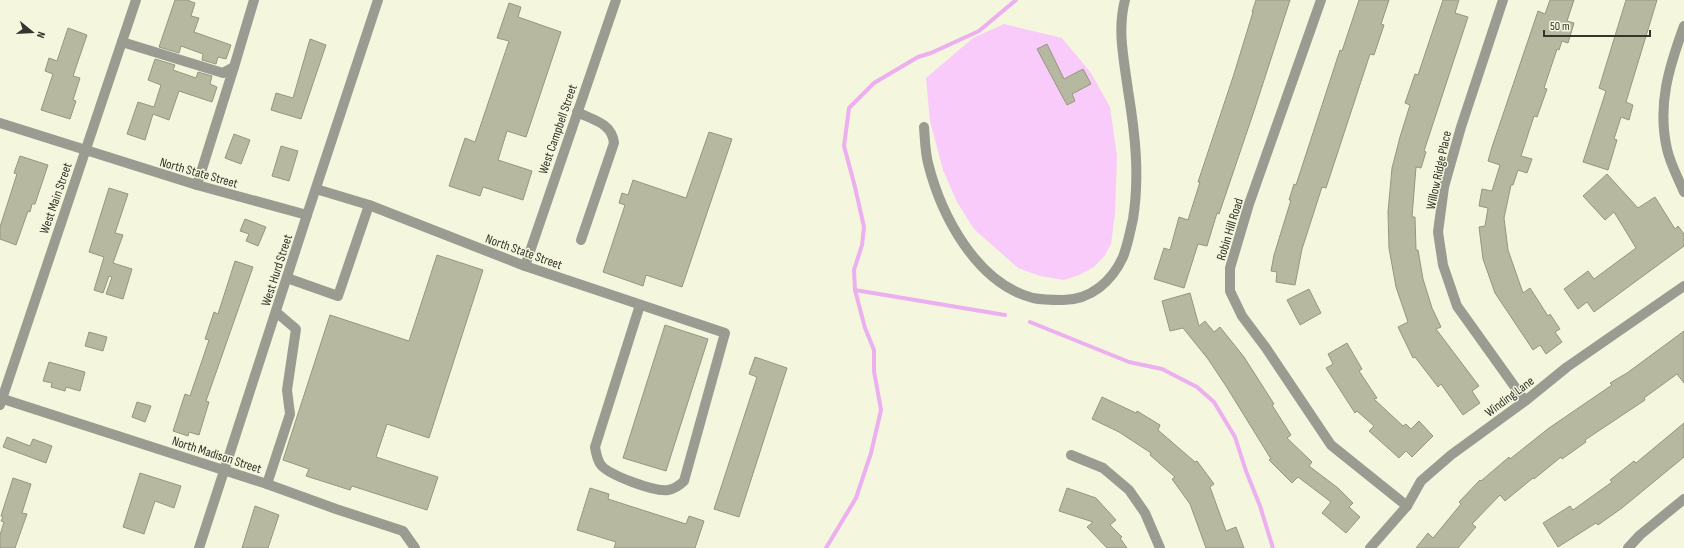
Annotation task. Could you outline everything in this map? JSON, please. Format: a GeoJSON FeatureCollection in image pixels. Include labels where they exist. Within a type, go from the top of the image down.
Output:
{"type":"FeatureCollection","features":[{"type":"Feature","properties":{"kind":"street","name":"West Main Street"},"geometry":{"type":"LineString","coordinates":[[1,401],[136,0]]}},
{"type":"Feature","properties":{"kind":"street"},"geometry":{"type":"LineString","coordinates":[[197,185],[254,0]]}},
{"type":"Feature","properties":{"kind":"street","name":"West Hurd Street"},"geometry":{"type":"LineString","coordinates":[[199,548],[378,0]]}},
{"type":"Feature","properties":{"kind":"street","name":"West Campbell Street"},"geometry":{"type":"LineString","coordinates":[[525,266],[576,112],[616,0]]}},
{"type":"Feature","properties":{"kind":"street"},"geometry":{"type":"LineString","coordinates":[[924,127],[928,162],[943,206],[954,229],[965,246],[984,268],[998,281],[1033,298],[1050,300],[1070,300],[1085,296],[1099,288],[1112,276],[1123,257],[1129,240],[1137,177],[1135,134],[1121,35],[1122,12],[1125,0]]}},
{"type":"Feature","properties":{"kind":"street","name":"Robin Hill Road"},"geometry":{"type":"LineString","coordinates":[[1321,0],[1249,204],[1230,268],[1230,291],[1242,316],[1266,348],[1331,445],[1407,506]]}},
{"type":"Feature","properties":{"kind":"street","name":"Willow Ridge Place"},"geometry":{"type":"LineString","coordinates":[[1503,0],[1461,127],[1444,187],[1438,232],[1443,265],[1458,306],[1525,401]]}},
{"type":"Feature","properties":{"kind":"street"},"geometry":{"type":"LineString","coordinates":[[1684,26],[1675,52],[1664,94],[1662,118],[1667,150],[1684,192]]}},
{"type":"Feature","properties":{"kind":"street"},"geometry":{"type":"LineString","coordinates":[[122,42],[223,73],[234,67]]}},
{"type":"Feature","properties":{"kind":"street"},"geometry":{"type":"LineString","coordinates":[[576,112],[603,124],[613,134],[614,143],[581,240]]}},
{"type":"Feature","properties":{"kind":"street","name":"North State Street"},"geometry":{"type":"LineString","coordinates":[[0,123],[197,185],[307,215]]}},
{"type":"Feature","properties":{"kind":"street","name":"North State Street"},"geometry":{"type":"LineString","coordinates":[[316,189],[368,205],[525,266],[725,333],[684,481],[679,486],[669,490],[656,489],[612,473],[602,465],[595,447],[640,305]]}},
{"type":"Feature","properties":{"kind":"street"},"geometry":{"type":"LineString","coordinates":[[287,278],[338,296],[368,205]]}},
{"type":"Feature","properties":{"kind":"street","name":"Winding Lane"},"geometry":{"type":"LineString","coordinates":[[1370,548],[1407,506],[1421,481],[1451,454],[1525,401],[1567,368],[1684,286]]}},
{"type":"Feature","properties":{"kind":"street"},"geometry":{"type":"LineString","coordinates":[[267,484],[290,414],[287,390],[296,329],[276,312]]}},
{"type":"Feature","properties":{"kind":"street","name":"North Madison Street"},"geometry":{"type":"LineString","coordinates":[[1,401],[225,470],[404,531],[415,548]]}},
{"type":"Feature","properties":{"kind":"street"},"geometry":{"type":"LineString","coordinates":[[1071,455],[1103,468],[1128,490],[1145,513],[1160,548]]}},
{"type":"Feature","properties":{"kind":"street"},"geometry":{"type":"LineString","coordinates":[[1628,548],[1640,535],[1684,499]]}},
{"type":"Feature","properties":{"kind":"shaded area"},"geometry":{"type":"Polygon","coordinates":[[[1004,24],[1062,38],[1091,73],[1110,107],[1117,156],[1115,213],[1111,244],[1105,255],[1094,267],[1079,275],[1064,280],[1040,276],[1018,268],[974,229],[957,202],[943,170],[930,121],[926,78],[973,38],[1004,24]]]}},
{"type":"Feature","properties":{"kind":"building"},"geometry":{"type":"Polygon","coordinates":[[[175,0],[187,0],[195,3],[191,16],[199,18],[194,32],[231,45],[226,59],[218,57],[216,64],[202,60],[203,54],[181,46],[179,53],[159,47],[175,0]]]}},
{"type":"Feature","properties":{"kind":"building"},"geometry":{"type":"Polygon","coordinates":[[[1256,0],[1290,0],[1219,214],[1217,213],[1207,246],[1198,244],[1184,288],[1154,279],[1164,248],[1170,250],[1179,217],[1188,220],[1200,182],[1198,182],[1234,74],[1256,0]]]}},
{"type":"Feature","properties":{"kind":"building"},"geometry":{"type":"Polygon","coordinates":[[[1359,0],[1389,0],[1381,24],[1384,25],[1374,55],[1370,54],[1326,188],[1322,187],[1302,249],[1295,285],[1276,282],[1277,272],[1271,271],[1274,255],[1291,200],[1289,200],[1294,184],[1296,185],[1340,50],[1342,51],[1359,0]]]}},
{"type":"Feature","properties":{"kind":"building"},"geometry":{"type":"Polygon","coordinates":[[[1443,0],[1459,0],[1455,13],[1468,17],[1424,151],[1426,152],[1421,168],[1416,167],[1412,217],[1415,217],[1416,250],[1418,250],[1423,279],[1432,308],[1441,327],[1436,329],[1479,386],[1472,391],[1480,403],[1463,415],[1441,384],[1438,387],[1415,357],[1413,358],[1398,327],[1408,322],[1396,287],[1389,248],[1388,212],[1392,168],[1410,105],[1405,103],[1415,74],[1418,75],[1443,0]]]}},
{"type":"Feature","properties":{"kind":"building"},"geometry":{"type":"Polygon","coordinates":[[[1550,0],[1574,0],[1567,21],[1574,23],[1568,43],[1562,41],[1559,50],[1557,49],[1544,88],[1547,89],[1537,117],[1534,116],[1521,156],[1532,159],[1527,173],[1518,170],[1513,185],[1511,185],[1504,218],[1508,250],[1523,293],[1530,288],[1548,316],[1550,314],[1560,329],[1555,332],[1562,342],[1546,354],[1540,345],[1533,350],[1495,293],[1483,259],[1479,227],[1485,226],[1488,208],[1479,206],[1482,189],[1492,191],[1500,165],[1488,161],[1538,11],[1545,14],[1550,0]]]}},
{"type":"Feature","properties":{"kind":"building"},"geometry":{"type":"Polygon","coordinates":[[[1626,0],[1657,0],[1626,102],[1633,105],[1629,120],[1621,117],[1614,139],[1617,140],[1608,170],[1583,162],[1606,91],[1599,88],[1626,0]]]}},
{"type":"Feature","properties":{"kind":"building"},"geometry":{"type":"Polygon","coordinates":[[[509,3],[521,7],[518,17],[561,32],[526,137],[507,131],[498,160],[532,171],[523,200],[483,187],[480,196],[449,186],[465,138],[475,142],[509,41],[497,38],[509,3]]]}},
{"type":"Feature","properties":{"kind":"building"},"geometry":{"type":"Polygon","coordinates":[[[68,28],[87,35],[73,76],[80,78],[73,100],[76,101],[70,119],[41,110],[53,74],[45,71],[49,58],[57,61],[68,28]]]}},
{"type":"Feature","properties":{"kind":"building"},"geometry":{"type":"Polygon","coordinates":[[[310,39],[326,45],[301,119],[271,110],[276,93],[293,98],[310,39]]]}},
{"type":"Feature","properties":{"kind":"building"},"geometry":{"type":"Polygon","coordinates":[[[1047,44],[1064,79],[1083,69],[1091,84],[1072,94],[1075,101],[1067,105],[1037,49],[1047,44]]]}},
{"type":"Feature","properties":{"kind":"building"},"geometry":{"type":"Polygon","coordinates":[[[155,59],[175,65],[173,70],[196,78],[198,72],[212,76],[210,84],[217,87],[212,102],[179,91],[169,120],[153,114],[145,140],[127,134],[138,102],[154,107],[161,85],[148,80],[155,59]]]}},
{"type":"Feature","properties":{"kind":"building"},"geometry":{"type":"Polygon","coordinates":[[[709,132],[732,139],[682,287],[646,275],[643,286],[603,272],[625,205],[619,203],[622,193],[628,195],[633,180],[686,198],[709,132]]]}},
{"type":"Feature","properties":{"kind":"building"},"geometry":{"type":"Polygon","coordinates":[[[234,134],[250,140],[241,164],[225,158],[234,134]]]}},
{"type":"Feature","properties":{"kind":"building"},"geometry":{"type":"Polygon","coordinates":[[[281,146],[298,151],[289,181],[272,176],[281,146]]]}},
{"type":"Feature","properties":{"kind":"building"},"geometry":{"type":"Polygon","coordinates":[[[20,156],[48,165],[35,204],[32,204],[30,212],[28,211],[16,245],[0,239],[0,227],[17,174],[14,173],[20,156]]]}},
{"type":"Feature","properties":{"kind":"building"},"geometry":{"type":"Polygon","coordinates":[[[1607,174],[1638,208],[1655,197],[1675,229],[1678,226],[1684,234],[1684,246],[1594,312],[1587,302],[1578,309],[1564,289],[1588,271],[1594,279],[1636,248],[1614,212],[1605,220],[1583,196],[1607,174]]]}},
{"type":"Feature","properties":{"kind":"building"},"geometry":{"type":"Polygon","coordinates":[[[109,188],[128,194],[115,233],[123,235],[113,263],[132,269],[123,299],[106,294],[112,277],[109,276],[103,293],[94,290],[104,257],[89,252],[109,188]]]}},
{"type":"Feature","properties":{"kind":"building"},"geometry":{"type":"Polygon","coordinates":[[[245,219],[266,227],[258,246],[246,241],[249,234],[240,231],[245,219]]]}},
{"type":"Feature","properties":{"kind":"building"},"geometry":{"type":"Polygon","coordinates":[[[437,255],[483,270],[429,438],[387,424],[376,457],[438,477],[427,510],[352,486],[350,490],[306,476],[309,469],[283,460],[330,315],[409,341],[437,255]]]}},
{"type":"Feature","properties":{"kind":"building"},"geometry":{"type":"Polygon","coordinates":[[[235,261],[253,267],[206,401],[209,402],[199,435],[189,432],[188,436],[173,431],[185,394],[190,396],[209,340],[205,339],[214,312],[218,314],[235,261]]]}},
{"type":"Feature","properties":{"kind":"building"},"geometry":{"type":"Polygon","coordinates":[[[1309,289],[1321,313],[1300,325],[1287,300],[1309,289]]]}},
{"type":"Feature","properties":{"kind":"building"},"geometry":{"type":"Polygon","coordinates":[[[1190,293],[1199,326],[1205,321],[1214,332],[1220,327],[1244,357],[1274,404],[1272,405],[1291,435],[1287,438],[1312,462],[1309,466],[1338,488],[1353,503],[1349,507],[1360,517],[1346,533],[1322,513],[1331,502],[1298,477],[1292,483],[1269,460],[1271,459],[1226,386],[1208,359],[1183,328],[1170,331],[1162,301],[1190,293]]]}},
{"type":"Feature","properties":{"kind":"building"},"geometry":{"type":"Polygon","coordinates":[[[665,325],[708,339],[666,471],[623,458],[665,325]]]}},
{"type":"Feature","properties":{"kind":"building"},"geometry":{"type":"Polygon","coordinates":[[[1684,331],[1684,383],[1677,374],[1644,398],[1645,400],[1585,440],[1586,442],[1562,459],[1561,457],[1505,501],[1500,495],[1472,524],[1476,527],[1458,548],[1416,548],[1428,533],[1433,538],[1461,504],[1459,502],[1480,480],[1481,481],[1509,457],[1510,459],[1549,428],[1612,385],[1610,383],[1627,373],[1684,331]]]}},
{"type":"Feature","properties":{"kind":"building"},"geometry":{"type":"Polygon","coordinates":[[[89,332],[107,337],[103,351],[85,346],[89,332]]]}},
{"type":"Feature","properties":{"kind":"building"},"geometry":{"type":"Polygon","coordinates":[[[1347,343],[1362,369],[1359,371],[1377,398],[1374,399],[1403,426],[1406,424],[1411,429],[1419,421],[1433,436],[1412,457],[1406,451],[1399,458],[1369,431],[1374,426],[1357,411],[1355,413],[1326,368],[1333,364],[1328,354],[1347,343]]]}},
{"type":"Feature","properties":{"kind":"building"},"geometry":{"type":"Polygon","coordinates":[[[755,357],[787,368],[739,517],[714,509],[757,377],[749,374],[755,357]]]}},
{"type":"Feature","properties":{"kind":"building"},"geometry":{"type":"Polygon","coordinates":[[[49,362],[85,372],[80,391],[66,387],[65,391],[51,387],[52,383],[43,381],[49,362]]]}},
{"type":"Feature","properties":{"kind":"building"},"geometry":{"type":"Polygon","coordinates":[[[1102,397],[1136,413],[1137,411],[1160,425],[1158,430],[1195,462],[1197,461],[1214,484],[1210,487],[1226,531],[1236,527],[1244,548],[1206,548],[1190,504],[1172,479],[1175,477],[1150,455],[1151,453],[1119,432],[1092,419],[1102,397]]]}},
{"type":"Feature","properties":{"kind":"building"},"geometry":{"type":"Polygon","coordinates":[[[137,402],[151,406],[145,422],[132,417],[137,402]]]}},
{"type":"Feature","properties":{"kind":"building"},"geometry":{"type":"Polygon","coordinates":[[[1684,423],[1684,457],[1622,508],[1598,525],[1596,523],[1558,547],[1543,523],[1570,506],[1573,510],[1612,482],[1610,480],[1634,461],[1636,463],[1684,423]]]}},
{"type":"Feature","properties":{"kind":"building"},"geometry":{"type":"Polygon","coordinates":[[[7,437],[30,446],[33,439],[52,446],[46,463],[3,447],[7,437]]]}},
{"type":"Feature","properties":{"kind":"building"},"geometry":{"type":"Polygon","coordinates":[[[140,473],[181,486],[174,508],[155,501],[144,534],[123,527],[140,473]]]}},
{"type":"Feature","properties":{"kind":"building"},"geometry":{"type":"Polygon","coordinates":[[[13,478],[31,484],[22,513],[27,514],[15,548],[0,548],[0,535],[4,522],[1,521],[3,517],[1,516],[13,478]]]}},
{"type":"Feature","properties":{"kind":"building"},"geometry":{"type":"Polygon","coordinates":[[[590,488],[609,494],[608,499],[686,524],[689,516],[704,521],[695,548],[614,548],[616,542],[577,530],[590,488]]]}},
{"type":"Feature","properties":{"kind":"building"},"geometry":{"type":"Polygon","coordinates":[[[1067,488],[1096,498],[1116,520],[1110,525],[1122,537],[1120,538],[1127,548],[1107,548],[1087,527],[1093,522],[1059,511],[1067,488]]]}},
{"type":"Feature","properties":{"kind":"building"},"geometry":{"type":"Polygon","coordinates":[[[255,506],[279,515],[268,548],[242,548],[255,506]]]}},
{"type":"Feature","properties":{"kind":"waterway"},"geometry":{"type":"LineString","coordinates":[[826,548],[856,498],[871,453],[881,410],[874,371],[874,350],[865,328],[855,290],[854,270],[862,245],[864,227],[844,146],[849,108],[874,83],[918,57],[931,53],[979,31],[1016,0]]}},
{"type":"Feature","properties":{"kind":"waterway"},"geometry":{"type":"LineString","coordinates":[[855,290],[1005,315]]}},
{"type":"Feature","properties":{"kind":"waterway"},"geometry":{"type":"LineString","coordinates":[[1030,322],[1129,362],[1162,369],[1197,387],[1214,402],[1235,437],[1246,471],[1260,506],[1273,548]]}}]}
